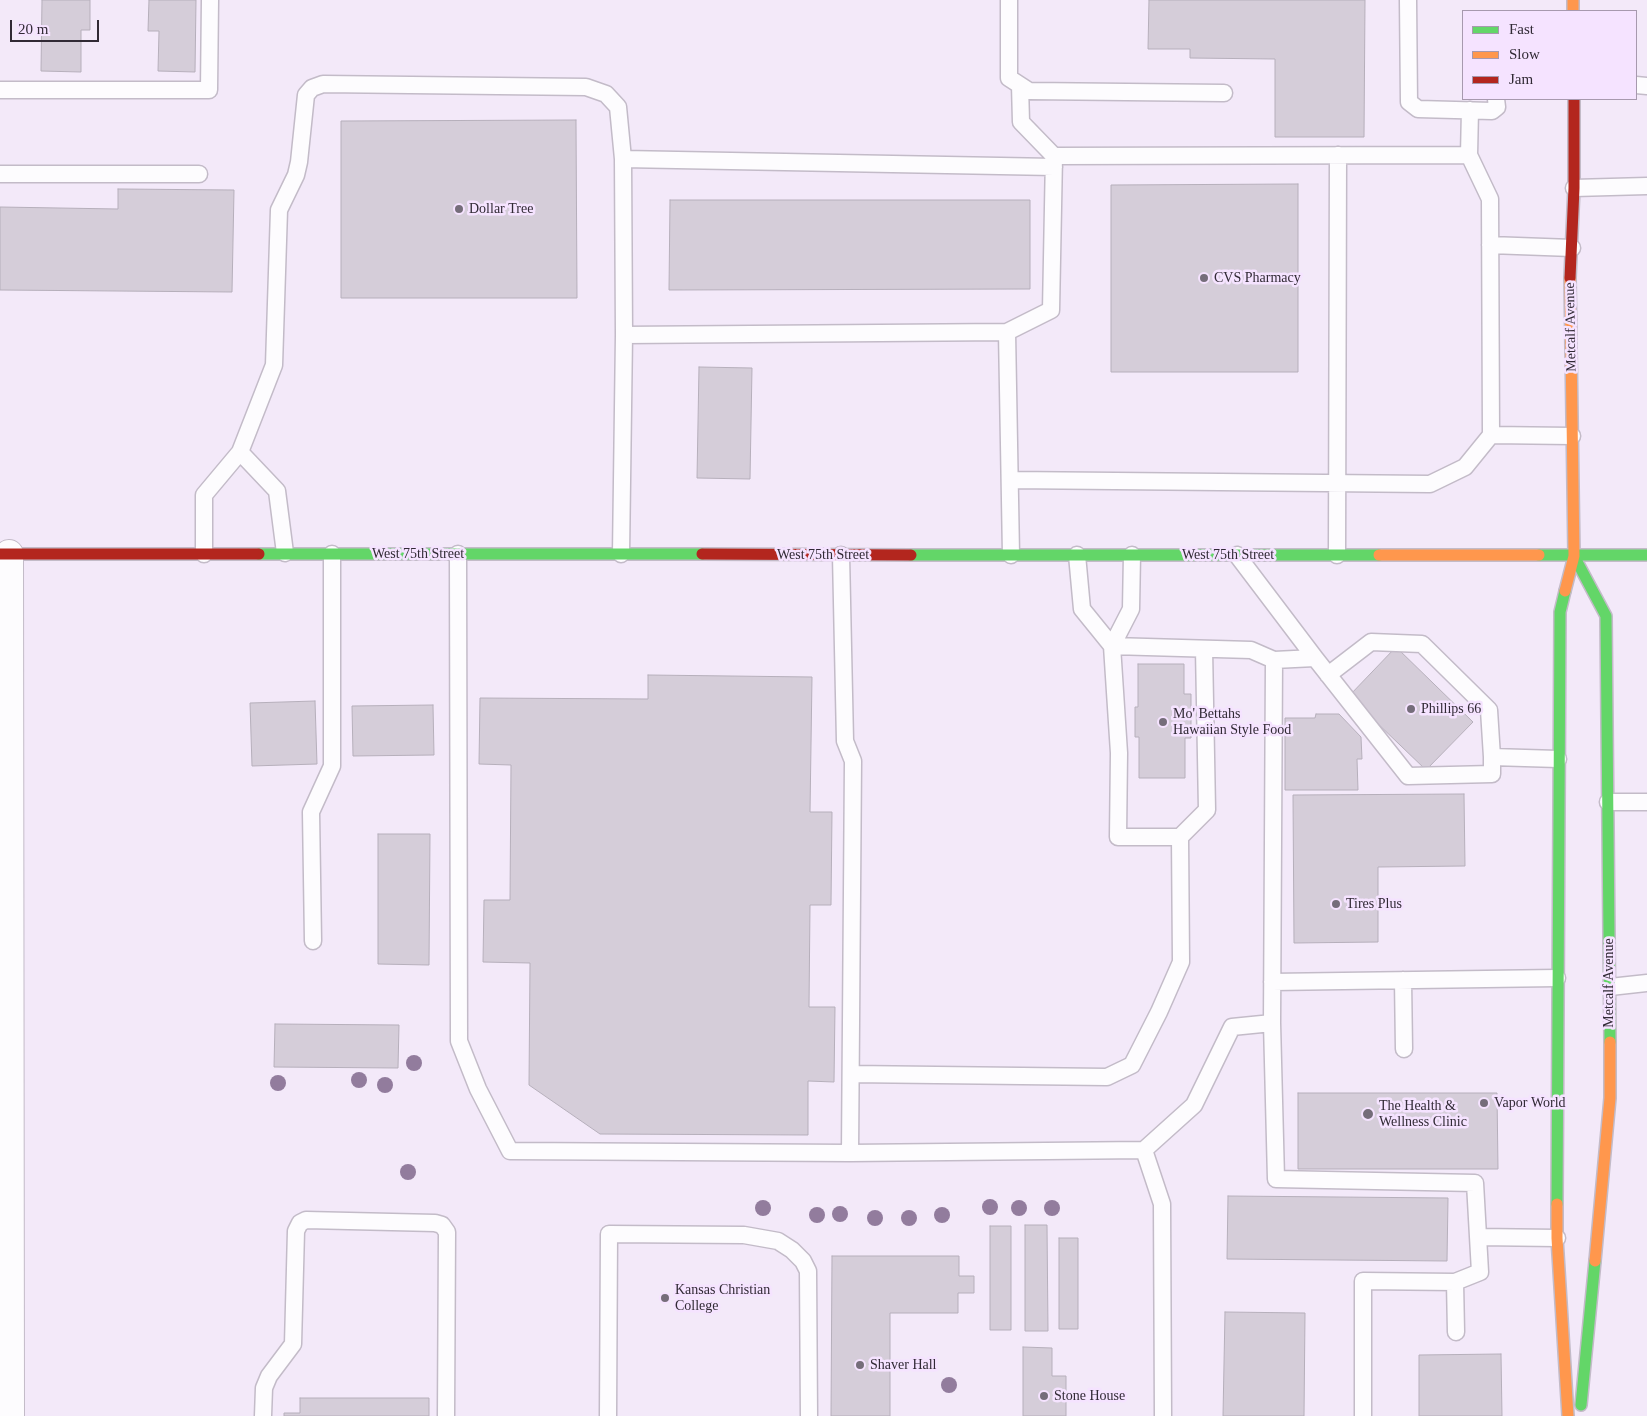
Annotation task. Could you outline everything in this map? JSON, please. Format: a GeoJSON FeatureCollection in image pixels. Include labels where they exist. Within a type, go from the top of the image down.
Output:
{"type":"FeatureCollection","features":[{"type":"Feature","properties":{"kind":"main road","name":"Metcalf Avenue"},"geometry":{"type":"LineString","coordinates":[[1568,1416],[1557,1238],[1558,758],[1560,612],[1574,556],[1572,248],[1574,100]]}},
{"type":"Feature","properties":{"kind":"main road","name":"West 75th Street"},"geometry":{"type":"LineString","coordinates":[[5,554],[1647,555]]}},
{"type":"Feature","properties":{"kind":"main road","name":"Metcalf Avenue"},"geometry":{"type":"LineString","coordinates":[[1574,556],[1606,616],[1610,987],[1610,1098],[1580,1416]]}},
{"type":"Feature","properties":{"kind":"street"},"geometry":{"type":"LineString","coordinates":[[5,554],[10,1416]]}},
{"type":"Feature","properties":{"kind":"lane"},"geometry":{"type":"LineString","coordinates":[[0,90],[209,90],[210,0]]}},
{"type":"Feature","properties":{"kind":"lane"},"geometry":{"type":"LineString","coordinates":[[1008,0],[1008,78],[1029,91],[1224,93]]}},
{"type":"Feature","properties":{"kind":"lane"},"geometry":{"type":"LineString","coordinates":[[1408,0],[1409,102],[1418,110],[1492,111],[1497,107],[1496,100]]}},
{"type":"Feature","properties":{"kind":"lane"},"geometry":{"type":"LineString","coordinates":[[204,554],[204,495],[240,452],[274,365],[279,210],[296,175],[306,95],[312,88],[323,84],[586,87],[606,94],[618,108],[623,159],[624,335],[621,554]]}},
{"type":"Feature","properties":{"kind":"lane"},"geometry":{"type":"LineString","coordinates":[[624,335],[1007,332],[1051,310],[1054,161],[1021,122],[1020,85]]}},
{"type":"Feature","properties":{"kind":"lane"},"geometry":{"type":"LineString","coordinates":[[1010,480],[1430,484],[1465,467],[1491,435],[1490,199],[1469,155],[1470,110]]}},
{"type":"Feature","properties":{"kind":"lane"},"geometry":{"type":"LineString","coordinates":[[623,159],[1054,161],[1338,155],[1469,155]]}},
{"type":"Feature","properties":{"kind":"lane"},"geometry":{"type":"LineString","coordinates":[[1337,555],[1338,155]]}},
{"type":"Feature","properties":{"kind":"lane"},"geometry":{"type":"LineString","coordinates":[[0,174],[199,174]]}},
{"type":"Feature","properties":{"kind":"lane"},"geometry":{"type":"LineString","coordinates":[[1574,188],[1647,186]]}},
{"type":"Feature","properties":{"kind":"lane"},"geometry":{"type":"LineString","coordinates":[[1490,245],[1572,248]]}},
{"type":"Feature","properties":{"kind":"lane"},"geometry":{"type":"LineString","coordinates":[[1007,332],[1011,555]]}},
{"type":"Feature","properties":{"kind":"lane"},"geometry":{"type":"LineString","coordinates":[[1491,435],[1572,436]]}},
{"type":"Feature","properties":{"kind":"lane"},"geometry":{"type":"LineString","coordinates":[[240,452],[277,491],[285,553]]}},
{"type":"Feature","properties":{"kind":"lane"},"geometry":{"type":"LineString","coordinates":[[313,941],[311,812],[332,766],[332,554]]}},
{"type":"Feature","properties":{"kind":"lane"},"geometry":{"type":"LineString","coordinates":[[458,554],[459,1041],[478,1089],[510,1151],[850,1153],[1144,1150],[1194,1106],[1232,1027],[1272,1023]]}},
{"type":"Feature","properties":{"kind":"lane"},"geometry":{"type":"LineString","coordinates":[[841,555],[845,741],[853,762],[850,1153]]}},
{"type":"Feature","properties":{"kind":"lane"},"geometry":{"type":"LineString","coordinates":[[1077,555],[1082,609],[1112,646],[1251,650],[1274,660],[1315,658]]}},
{"type":"Feature","properties":{"kind":"lane"},"geometry":{"type":"LineString","coordinates":[[1132,555],[1131,609],[1112,646],[1119,753],[1118,837],[1180,837],[1207,810],[1204,649]]}},
{"type":"Feature","properties":{"kind":"lane"},"geometry":{"type":"LineString","coordinates":[[1237,555],[1328,675],[1408,776],[1492,774],[1489,710],[1422,644],[1371,642],[1328,675]]}},
{"type":"Feature","properties":{"kind":"lane"},"geometry":{"type":"LineString","coordinates":[[1274,660],[1272,1023],[1276,1179],[1475,1183],[1480,1272],[1455,1282],[1363,1281],[1363,1416]]}},
{"type":"Feature","properties":{"kind":"lane"},"geometry":{"type":"LineString","coordinates":[[1492,757],[1558,758]]}},
{"type":"Feature","properties":{"kind":"lane"},"geometry":{"type":"LineString","coordinates":[[1608,802],[1647,802]]}},
{"type":"Feature","properties":{"kind":"lane"},"geometry":{"type":"LineString","coordinates":[[851,1074],[1107,1077],[1132,1065],[1160,1012],[1181,962],[1180,837]]}},
{"type":"Feature","properties":{"kind":"lane"},"geometry":{"type":"LineString","coordinates":[[1272,982],[1557,978]]}},
{"type":"Feature","properties":{"kind":"lane"},"geometry":{"type":"LineString","coordinates":[[1403,980],[1404,1049]]}},
{"type":"Feature","properties":{"kind":"lane"},"geometry":{"type":"LineString","coordinates":[[1610,987],[1647,983]]}},
{"type":"Feature","properties":{"kind":"lane"},"geometry":{"type":"LineString","coordinates":[[1144,1150],[1162,1204],[1163,1416]]}},
{"type":"Feature","properties":{"kind":"lane"},"geometry":{"type":"LineString","coordinates":[[263,1416],[264,1388],[269,1376],[294,1344],[296,1231],[300,1223],[306,1220],[435,1223],[442,1225],[447,1232],[446,1416]]}},
{"type":"Feature","properties":{"kind":"lane"},"geometry":{"type":"LineString","coordinates":[[608,1416],[609,1234],[744,1235],[778,1241],[792,1250],[803,1261],[808,1271],[810,1416]]}},
{"type":"Feature","properties":{"kind":"lane"},"geometry":{"type":"LineString","coordinates":[[1478,1237],[1557,1238]]}},
{"type":"Feature","properties":{"kind":"lane"},"geometry":{"type":"LineString","coordinates":[[1455,1282],[1456,1332]]}},
{"type":"Feature","properties":{"kind":"building"},"geometry":{"type":"Polygon","coordinates":[[[42,0],[90,0],[90,30],[81,30],[81,72],[41,71],[42,0]]]}},
{"type":"Feature","properties":{"kind":"building"},"geometry":{"type":"Polygon","coordinates":[[[149,0],[196,0],[195,72],[158,71],[159,31],[148,31],[149,0]]]}},
{"type":"Feature","properties":{"kind":"building"},"geometry":{"type":"Polygon","coordinates":[[[1149,0],[1365,0],[1364,137],[1275,137],[1275,59],[1190,58],[1190,49],[1148,49],[1149,0]]]}},
{"type":"Feature","properties":{"kind":"building","name":"Dollar Tree"},"geometry":{"type":"Polygon","coordinates":[[[576,120],[577,298],[341,298],[341,121],[576,120]]]}},
{"type":"Feature","properties":{"kind":"building","name":"CVS Pharmacy"},"geometry":{"type":"Polygon","coordinates":[[[1298,184],[1298,372],[1111,372],[1111,185],[1298,184]]]}},
{"type":"Feature","properties":{"kind":"building"},"geometry":{"type":"Polygon","coordinates":[[[118,189],[234,190],[232,292],[0,290],[0,207],[118,209],[118,189]]]}},
{"type":"Feature","properties":{"kind":"building"},"geometry":{"type":"Polygon","coordinates":[[[670,200],[1030,200],[1030,289],[669,290],[670,200]]]}},
{"type":"Feature","properties":{"kind":"building"},"geometry":{"type":"Polygon","coordinates":[[[699,367],[752,368],[750,479],[697,478],[699,367]]]}},
{"type":"Feature","properties":{"kind":"building","name":"Phillips 66"},"geometry":{"type":"Polygon","coordinates":[[[1396,647],[1473,722],[1426,770],[1349,696],[1396,647]]]}},
{"type":"Feature","properties":{"kind":"building","name":"Mo' Bettahs Hawaiian Style Food"},"geometry":{"type":"Polygon","coordinates":[[[1138,664],[1184,664],[1184,694],[1191,694],[1191,738],[1185,738],[1185,778],[1139,778],[1139,737],[1135,737],[1135,707],[1138,707],[1138,664]]]}},
{"type":"Feature","properties":{"kind":"building"},"geometry":{"type":"Polygon","coordinates":[[[648,675],[812,677],[810,812],[832,812],[831,905],[810,905],[809,1007],[835,1007],[834,1082],[808,1081],[808,1135],[600,1134],[529,1085],[530,963],[483,962],[484,900],[510,900],[511,765],[479,764],[480,698],[648,699],[648,675]]]}},
{"type":"Feature","properties":{"kind":"building"},"geometry":{"type":"Polygon","coordinates":[[[315,701],[317,764],[252,766],[250,703],[315,701]]]}},
{"type":"Feature","properties":{"kind":"building"},"geometry":{"type":"Polygon","coordinates":[[[433,705],[434,755],[353,756],[352,706],[433,705]]]}},
{"type":"Feature","properties":{"kind":"building"},"geometry":{"type":"Polygon","coordinates":[[[1316,714],[1339,714],[1361,737],[1362,759],[1357,759],[1358,790],[1285,790],[1285,718],[1315,718],[1316,714]]]}},
{"type":"Feature","properties":{"kind":"building","name":"Tires Plus"},"geometry":{"type":"Polygon","coordinates":[[[1464,794],[1465,866],[1378,867],[1378,942],[1294,943],[1293,795],[1464,794]]]}},
{"type":"Feature","properties":{"kind":"building"},"geometry":{"type":"Polygon","coordinates":[[[378,834],[430,834],[429,965],[378,964],[378,834]]]}},
{"type":"Feature","properties":{"kind":"building"},"geometry":{"type":"Polygon","coordinates":[[[275,1024],[399,1025],[398,1068],[274,1067],[275,1024]]]}},
{"type":"Feature","properties":{"kind":"building"},"geometry":{"type":"Polygon","coordinates":[[[1298,1093],[1497,1093],[1498,1169],[1298,1169],[1298,1093]]]}},
{"type":"Feature","properties":{"kind":"building"},"geometry":{"type":"Polygon","coordinates":[[[1228,1196],[1448,1198],[1447,1261],[1227,1259],[1228,1196]]]}},
{"type":"Feature","properties":{"kind":"building"},"geometry":{"type":"Polygon","coordinates":[[[1025,1225],[1047,1225],[1048,1331],[1025,1331],[1025,1225]]]}},
{"type":"Feature","properties":{"kind":"building"},"geometry":{"type":"Polygon","coordinates":[[[990,1226],[1011,1226],[1011,1330],[990,1330],[990,1226]]]}},
{"type":"Feature","properties":{"kind":"building"},"geometry":{"type":"Polygon","coordinates":[[[1059,1238],[1078,1238],[1078,1329],[1059,1329],[1059,1238]]]}},
{"type":"Feature","properties":{"kind":"building","name":"Shaver Hall"},"geometry":{"type":"Polygon","coordinates":[[[832,1256],[959,1256],[959,1276],[974,1276],[974,1293],[958,1293],[958,1313],[890,1313],[890,1416],[831,1416],[832,1256]]]}},
{"type":"Feature","properties":{"kind":"building"},"geometry":{"type":"Polygon","coordinates":[[[1225,1312],[1305,1313],[1304,1416],[1223,1416],[1225,1312]]]}},
{"type":"Feature","properties":{"kind":"building","name":"Stone House"},"geometry":{"type":"Polygon","coordinates":[[[1023,1347],[1052,1348],[1052,1376],[1066,1376],[1066,1416],[1023,1416],[1023,1347]]]}},
{"type":"Feature","properties":{"kind":"building"},"geometry":{"type":"Polygon","coordinates":[[[1501,1354],[1502,1416],[1419,1416],[1419,1355],[1501,1354]]]}},
{"type":"Feature","properties":{"kind":"building"},"geometry":{"type":"Polygon","coordinates":[[[300,1398],[429,1398],[429,1416],[284,1416],[284,1413],[300,1413],[300,1398]]]}},
{"type":"Feature","properties":{"kind":"traffic: fast"},"geometry":{"type":"LineString","coordinates":[[259,554],[702,554]]}},
{"type":"Feature","properties":{"kind":"traffic: fast"},"geometry":{"type":"LineString","coordinates":[[911,555],[1379,555]]}},
{"type":"Feature","properties":{"kind":"traffic: fast"},"geometry":{"type":"LineString","coordinates":[[1539,555],[1647,555]]}},
{"type":"Feature","properties":{"kind":"traffic: fast"},"geometry":{"type":"LineString","coordinates":[[1574,556],[1606,616],[1610,1042]]}},
{"type":"Feature","properties":{"kind":"traffic: fast"},"geometry":{"type":"LineString","coordinates":[[1557,1204],[1560,612],[1565,591]]}},
{"type":"Feature","properties":{"kind":"traffic: fast"},"geometry":{"type":"LineString","coordinates":[[1581,1405],[1595,1261]]}},
{"type":"Feature","properties":{"kind":"traffic: slow"},"geometry":{"type":"LineString","coordinates":[[1573,0],[1573,10]]}},
{"type":"Feature","properties":{"kind":"traffic: slow"},"geometry":{"type":"LineString","coordinates":[[1565,591],[1574,556],[1570,278]]}},
{"type":"Feature","properties":{"kind":"traffic: slow"},"geometry":{"type":"LineString","coordinates":[[1379,555],[1539,555]]}},
{"type":"Feature","properties":{"kind":"traffic: slow"},"geometry":{"type":"LineString","coordinates":[[1595,1261],[1610,1098],[1610,1042]]}},
{"type":"Feature","properties":{"kind":"traffic: slow"},"geometry":{"type":"LineString","coordinates":[[1557,1204],[1557,1238],[1568,1416]]}},
{"type":"Feature","properties":{"kind":"traffic: jam"},"geometry":{"type":"LineString","coordinates":[[1570,278],[1574,188],[1574,100]]}},
{"type":"Feature","properties":{"kind":"traffic: jam"},"geometry":{"type":"LineString","coordinates":[[0,554],[259,554]]}},
{"type":"Feature","properties":{"kind":"traffic: jam"},"geometry":{"type":"LineString","coordinates":[[702,554],[911,555]]}},
{"type":"Feature","properties":{"kind":"place","name":"Dollar Tree"},"geometry":{"type":"Point","coordinates":[459,209]}},
{"type":"Feature","properties":{"kind":"place","name":"CVS Pharmacy"},"geometry":{"type":"Point","coordinates":[1204,278]}},
{"type":"Feature","properties":{"kind":"place","name":"Phillips 66"},"geometry":{"type":"Point","coordinates":[1411,709]}},
{"type":"Feature","properties":{"kind":"place","name":"Mo' Bettahs Hawaiian Style Food"},"geometry":{"type":"Point","coordinates":[1163,722]}},
{"type":"Feature","properties":{"kind":"place","name":"Tires Plus"},"geometry":{"type":"Point","coordinates":[1336,904]}},
{"type":"Feature","properties":{"kind":"place","name":"Vapor World"},"geometry":{"type":"Point","coordinates":[1484,1103]}},
{"type":"Feature","properties":{"kind":"place","name":"The Health & Wellness Clinic"},"geometry":{"type":"Point","coordinates":[1368,1114]}},
{"type":"Feature","properties":{"kind":"place","name":"Kansas Christian College"},"geometry":{"type":"Point","coordinates":[665,1298]}},
{"type":"Feature","properties":{"kind":"place","name":"Shaver Hall"},"geometry":{"type":"Point","coordinates":[860,1365]}},
{"type":"Feature","properties":{"kind":"place","name":"Stone House"},"geometry":{"type":"Point","coordinates":[1044,1396]}}]}
